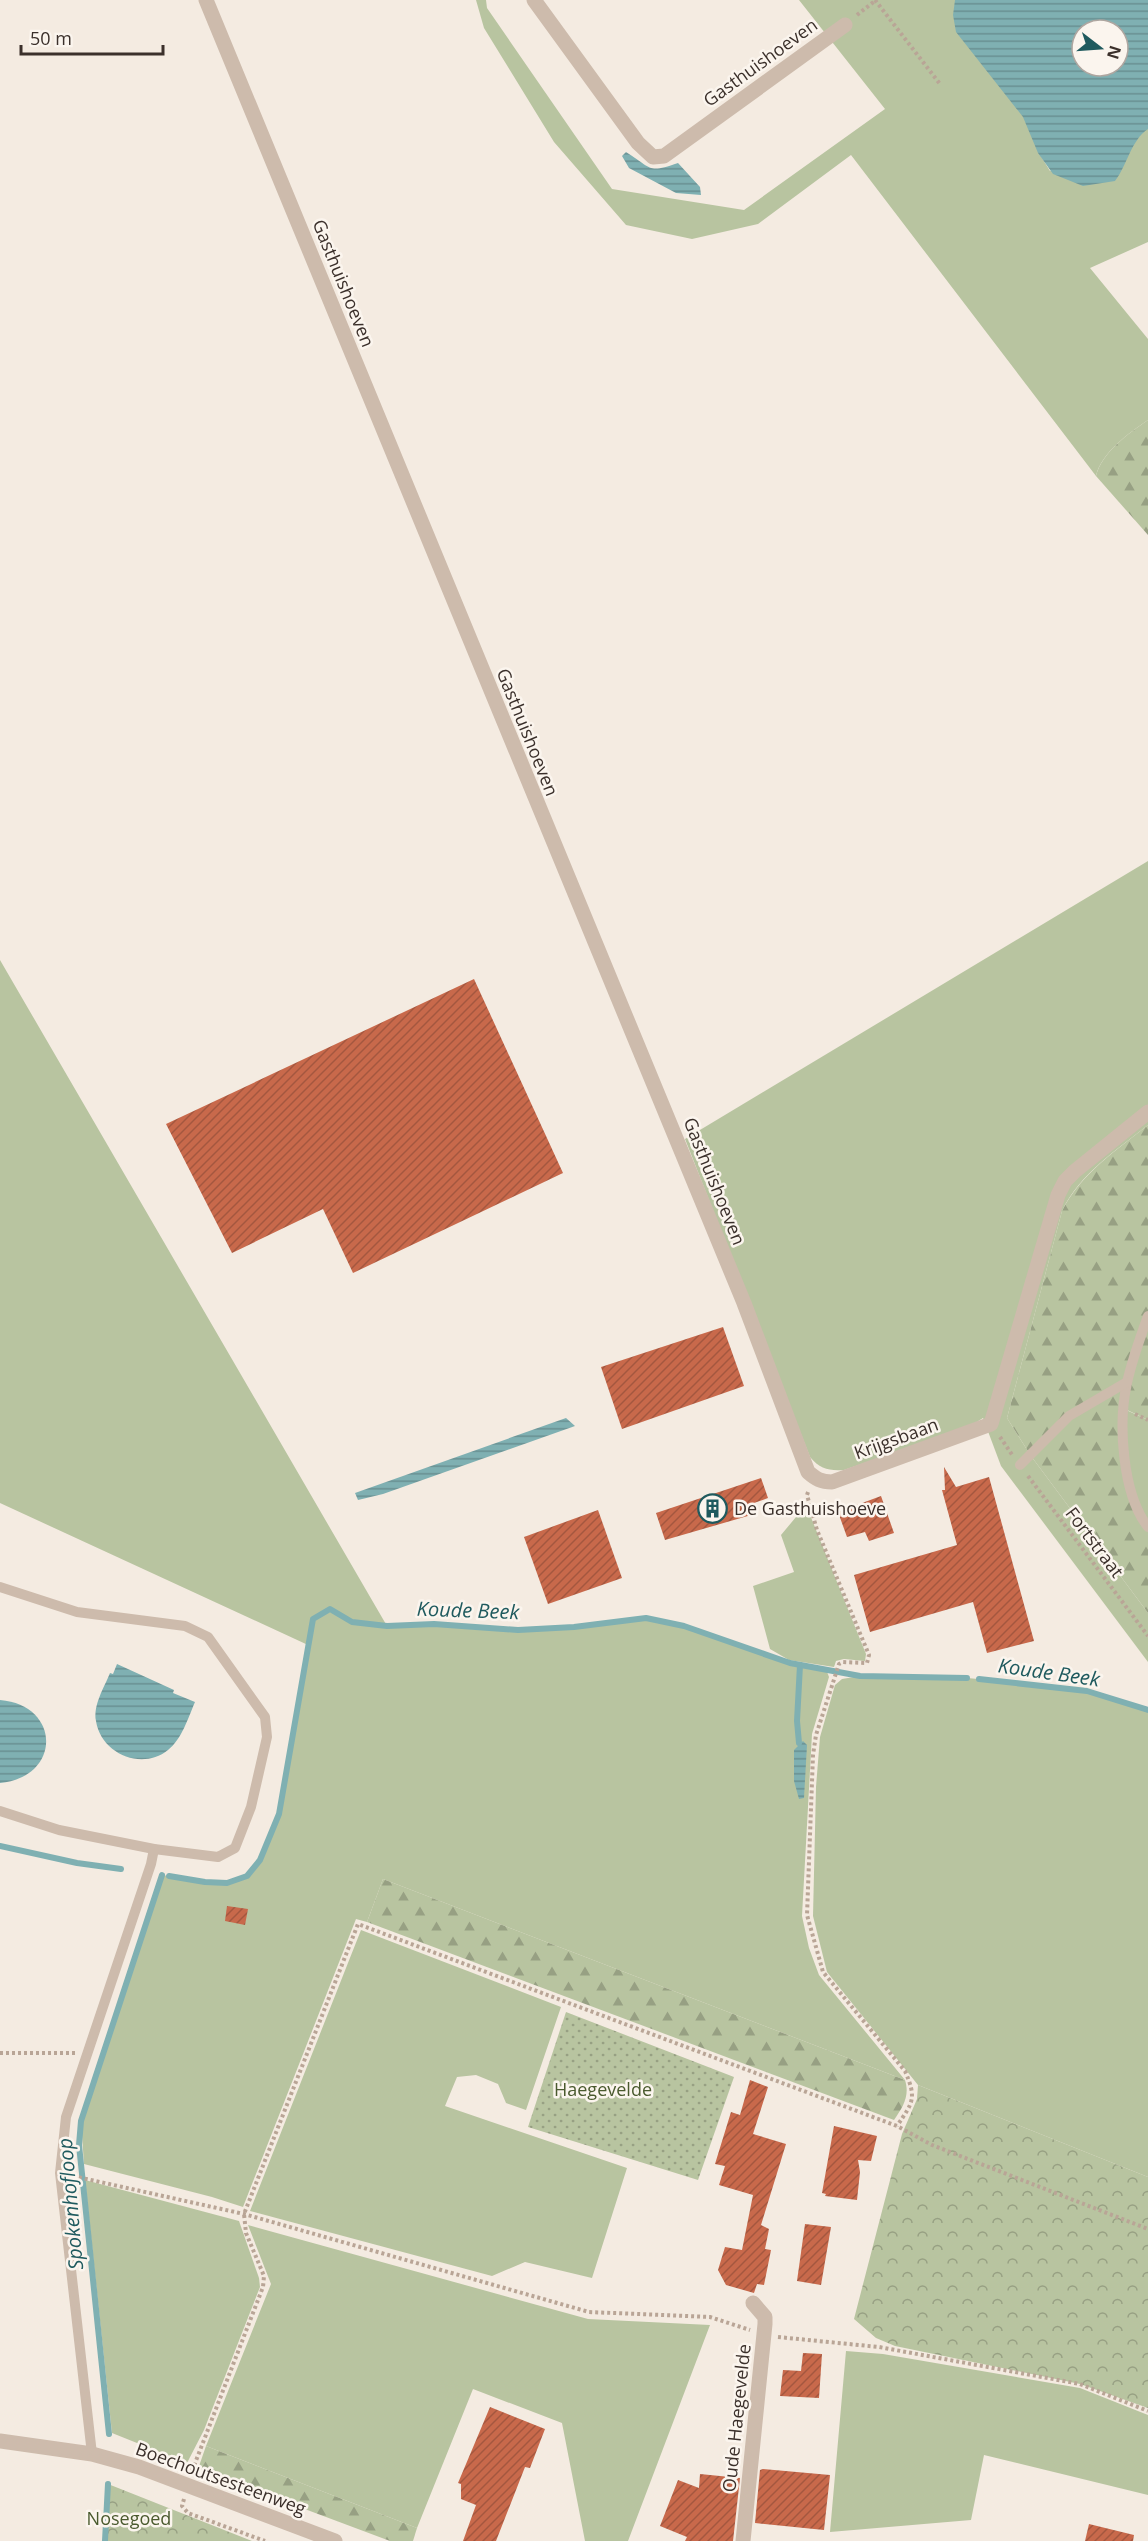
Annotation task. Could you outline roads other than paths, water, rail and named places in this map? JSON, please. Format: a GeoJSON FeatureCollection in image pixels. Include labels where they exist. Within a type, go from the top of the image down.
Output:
{"type":"FeatureCollection","features":[{"type":"Feature","properties":{"kind":"street","name":"Gasthuishoeven"},"geometry":{"type":"LineString","coordinates":[[206,0],[744,1303],[808,1472],[815,1478]]}},
{"type":"Feature","properties":{"kind":"street","name":"Gasthuishoeven"},"geometry":{"type":"LineString","coordinates":[[534,0],[638,143],[653,157],[664,156],[844,25]]}},
{"type":"Feature","properties":{"kind":"street","name":"Krijgsbaan"},"geometry":{"type":"LineString","coordinates":[[815,1478],[823,1482],[832,1482],[991,1424],[1058,1195],[1065,1181],[1148,1112]]}},
{"type":"Feature","properties":{"kind":"street","name":"Oude Haegevelde"},"geometry":{"type":"LineString","coordinates":[[742,2541],[765,2317],[753,2303]]}},
{"type":"Feature","properties":{"kind":"street","name":"Boechoutsesteenweg"},"geometry":{"type":"LineString","coordinates":[[0,2442],[92,2454],[187,2484],[335,2541]]}},
{"type":"Feature","properties":{"kind":"lane"},"geometry":{"type":"LineString","coordinates":[[1148,1316],[1127,1382],[1124,1415],[1125,1456],[1136,1508],[1148,1527]]}},
{"type":"Feature","properties":{"kind":"lane"},"geometry":{"type":"LineString","coordinates":[[1020,1465],[1069,1416],[1127,1382]]}},
{"type":"Feature","properties":{"kind":"lane"},"geometry":{"type":"LineString","coordinates":[[0,1587],[77,1611],[185,1626],[208,1637],[265,1717],[267,1737],[254,1796],[235,1848],[218,1857],[153,1849],[59,1830],[0,1810]]}},
{"type":"Feature","properties":{"kind":"lane"},"geometry":{"type":"LineString","coordinates":[[92,2454],[60,2173],[66,2117],[151,1864],[153,1849]]}},
{"type":"Feature","properties":{"kind":"water"},"geometry":{"type":"Polygon","coordinates":[[[955,0],[1148,0],[1148,129],[1133,146],[1115,181],[1083,186],[1053,174],[1038,153],[1023,117],[956,32],[953,15],[955,0]]]}},
{"type":"Feature","properties":{"kind":"water"},"geometry":{"type":"Polygon","coordinates":[[[626,152],[650,168],[655,169],[678,163],[700,187],[701,195],[676,193],[629,168],[622,156],[626,152]]]}},
{"type":"Feature","properties":{"kind":"water"},"geometry":{"type":"Polygon","coordinates":[[[566,1418],[575,1426],[383,1494],[358,1500],[355,1493],[566,1418]]]}},
{"type":"Feature","properties":{"kind":"water"},"geometry":{"type":"Polygon","coordinates":[[[117,1664],[195,1702],[177,1740],[168,1750],[158,1756],[135,1759],[124,1756],[114,1750],[99,1733],[95,1715],[98,1703],[110,1673],[113,1674],[117,1664]]]}},
{"type":"Feature","properties":{"kind":"water"},"geometry":{"type":"Polygon","coordinates":[[[0,1700],[20,1705],[34,1714],[43,1727],[46,1741],[43,1755],[35,1768],[20,1778],[0,1783],[0,1700]]]}},
{"type":"Feature","properties":{"kind":"water"},"geometry":{"type":"Polygon","coordinates":[[[803,1741],[807,1745],[804,1798],[799,1799],[794,1781],[794,1750],[803,1741]]]}},
{"type":"Feature","properties":{"kind":"waterway","name":"Koude Beek"},"geometry":{"type":"LineString","coordinates":[[169,1876],[227,1883],[247,1876],[260,1860],[279,1814],[313,1619],[330,1609],[352,1622],[387,1626],[434,1624],[518,1630],[574,1627],[646,1618],[684,1626],[790,1663],[860,1676],[967,1678]]}},
{"type":"Feature","properties":{"kind":"waterway"},"geometry":{"type":"LineString","coordinates":[[799,1743],[797,1721],[800,1665]]}},
{"type":"Feature","properties":{"kind":"waterway","name":"Koude Beek"},"geometry":{"type":"LineString","coordinates":[[979,1679],[1087,1691],[1148,1710]]}},
{"type":"Feature","properties":{"kind":"waterway","name":"Koude Beek"},"geometry":{"type":"LineString","coordinates":[[0,1846],[77,1863],[121,1869]]}},
{"type":"Feature","properties":{"kind":"waterway","name":"Spokenhofloop"},"geometry":{"type":"LineString","coordinates":[[109,2434],[79,2145],[81,2121],[162,1875]]}},
{"type":"Feature","properties":{"kind":"waterway","name":"Spokenhofloop"},"geometry":{"type":"LineString","coordinates":[[105,2541],[108,2484]]}},
{"type":"Feature","properties":{"kind":"place","name":"De Gasthuishoeve"},"geometry":{"type":"Point","coordinates":[713,1508]}},
{"type":"Feature","properties":{"kind":"park label","name":"Haegevelde"},"geometry":{"type":"Point","coordinates":[603,2089]}},
{"type":"Feature","properties":{"kind":"park label","name":"Nosegoed"},"geometry":{"type":"Point","coordinates":[129,2518]}}]}
